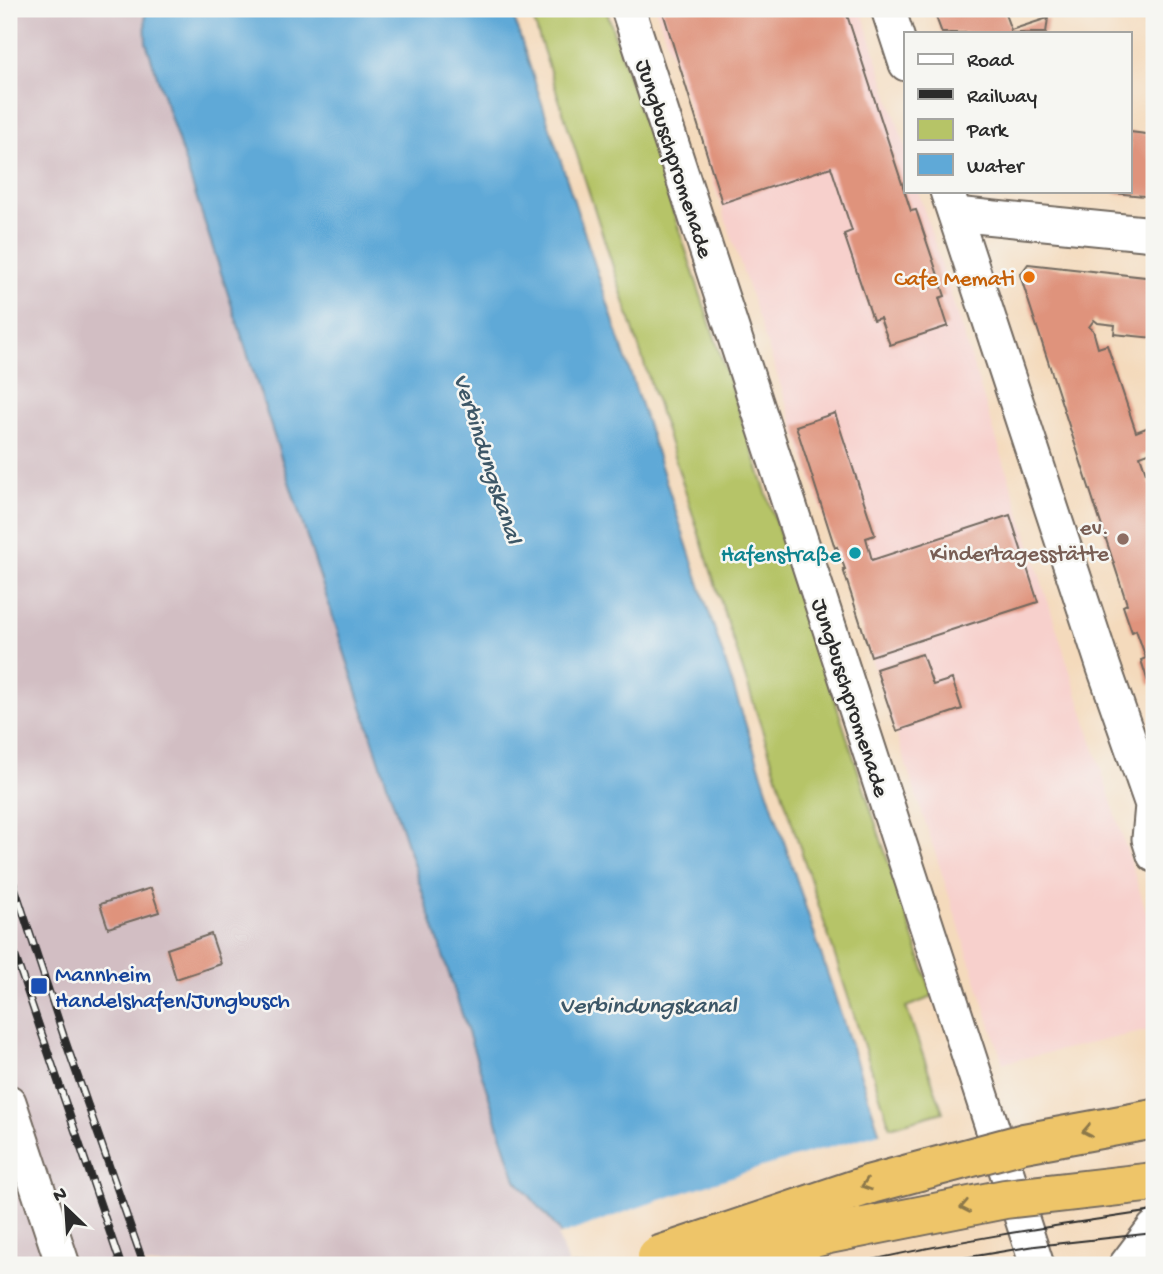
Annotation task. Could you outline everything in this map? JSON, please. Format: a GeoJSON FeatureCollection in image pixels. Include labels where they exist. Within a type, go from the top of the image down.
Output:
{"type":"FeatureCollection","features":[{"type":"Feature","properties":{"kind":"highway"},"geometry":{"type":"LineString","coordinates":[[657,1256],[871,1184],[1024,1143],[1154,1119]]}},
{"type":"Feature","properties":{"kind":"highway"},"geometry":{"type":"LineString","coordinates":[[710,1265],[829,1234],[1004,1199],[1154,1182]]}},
{"type":"Feature","properties":{"kind":"street","name":"Jungbuschpromenade"},"geometry":{"type":"LineString","coordinates":[[628,9],[1037,1265]]}},
{"type":"Feature","properties":{"kind":"street"},"geometry":{"type":"LineString","coordinates":[[888,9],[904,58]]}},
{"type":"Feature","properties":{"kind":"street"},"geometry":{"type":"LineString","coordinates":[[1154,234],[951,202],[1104,668],[1154,806],[1149,839],[1154,855]]}},
{"type":"Feature","properties":{"kind":"street"},"geometry":{"type":"LineString","coordinates":[[9,1102],[63,1265]]}},
{"type":"Feature","properties":{"kind":"street"},"geometry":{"type":"LineString","coordinates":[[1126,1265],[1154,1228]]}},
{"type":"Feature","properties":{"kind":"shaded area"},"geometry":{"type":"Polygon","coordinates":[[[9,9],[145,9],[146,42],[516,1180],[560,1230],[571,1265],[9,1265],[9,9]]]}},
{"type":"Feature","properties":{"kind":"shaded area"},"geometry":{"type":"Polygon","coordinates":[[[656,9],[861,9],[904,144],[904,192],[918,192],[1154,936],[1154,1029],[1003,1063],[656,9]]]}},
{"type":"Feature","properties":{"kind":"green space"},"geometry":{"type":"Polygon","coordinates":[[[530,9],[606,9],[933,997],[906,1007],[943,1112],[890,1127],[530,9]]]}},
{"type":"Feature","properties":{"kind":"water","name":"Verbindungskanal"},"geometry":{"type":"Polygon","coordinates":[[[145,9],[511,9],[923,1265],[571,1265],[559,1230],[516,1180],[146,42],[145,9]]]}},
{"type":"Feature","properties":{"kind":"pier"},"geometry":{"type":"Polygon","coordinates":[[[883,1132],[926,1265],[568,1265],[558,1236],[765,1166],[883,1132]]]}},
{"type":"Feature","properties":{"kind":"building"},"geometry":{"type":"Polygon","coordinates":[[[662,9],[845,9],[904,192],[911,211],[916,210],[945,296],[939,298],[948,326],[890,345],[880,318],[873,320],[844,234],[852,231],[831,167],[722,203],[662,9]]]}},
{"type":"Feature","properties":{"kind":"building"},"geometry":{"type":"Polygon","coordinates":[[[933,9],[1003,9],[1011,30],[1048,18],[1046,32],[942,32],[933,9]]]}},
{"type":"Feature","properties":{"kind":"building"},"geometry":{"type":"Polygon","coordinates":[[[1132,132],[1154,135],[1154,197],[1114,193],[1132,192],[1132,132]]]}},
{"type":"Feature","properties":{"kind":"building"},"geometry":{"type":"Polygon","coordinates":[[[1028,264],[1154,278],[1154,338],[1114,334],[1115,325],[1094,320],[1089,327],[1093,330],[1098,348],[1107,345],[1136,432],[1154,425],[1154,451],[1140,456],[1150,484],[1154,486],[1154,683],[1149,685],[1141,660],[1146,658],[1136,630],[1132,632],[1123,606],[1127,604],[1020,275],[1028,264]]]}},
{"type":"Feature","properties":{"kind":"building"},"geometry":{"type":"Polygon","coordinates":[[[835,413],[875,535],[866,538],[872,560],[1010,515],[1038,602],[871,656],[845,569],[837,547],[835,548],[796,426],[835,413]]]}},
{"type":"Feature","properties":{"kind":"building"},"geometry":{"type":"Polygon","coordinates":[[[922,654],[933,685],[952,679],[962,709],[897,731],[876,669],[922,654]]]}},
{"type":"Feature","properties":{"kind":"building"},"geometry":{"type":"Polygon","coordinates":[[[151,888],[159,912],[108,928],[100,904],[151,888]]]}},
{"type":"Feature","properties":{"kind":"building"},"geometry":{"type":"Polygon","coordinates":[[[211,934],[221,964],[176,979],[167,949],[211,934]]]}},
{"type":"Feature","properties":{"kind":"tram line"},"geometry":{"type":"LineString","coordinates":[[850,1265],[964,1241],[1154,1211]]}},
{"type":"Feature","properties":{"kind":"tram line"},"geometry":{"type":"LineString","coordinates":[[922,1265],[1035,1246],[1154,1233]]}},
{"type":"Feature","properties":{"kind":"railway"},"geometry":{"type":"LineString","coordinates":[[9,870],[144,1265]]}},
{"type":"Feature","properties":{"kind":"railway"},"geometry":{"type":"LineString","coordinates":[[9,938],[121,1265]]}},
{"type":"Feature","properties":{"kind":"place","name":"Cafe Memati"},"geometry":{"type":"Point","coordinates":[1029,277]}},
{"type":"Feature","properties":{"kind":"place","name":"ev. Kindertagesstätte"},"geometry":{"type":"Point","coordinates":[1123,539]}},
{"type":"Feature","properties":{"kind":"place","name":"Hafenstraße"},"geometry":{"type":"Point","coordinates":[855,553]}},
{"type":"Feature","properties":{"kind":"place","name":"Mannheim Handelshafen/Jungbusch"},"geometry":{"type":"Point","coordinates":[39,986]}}]}
